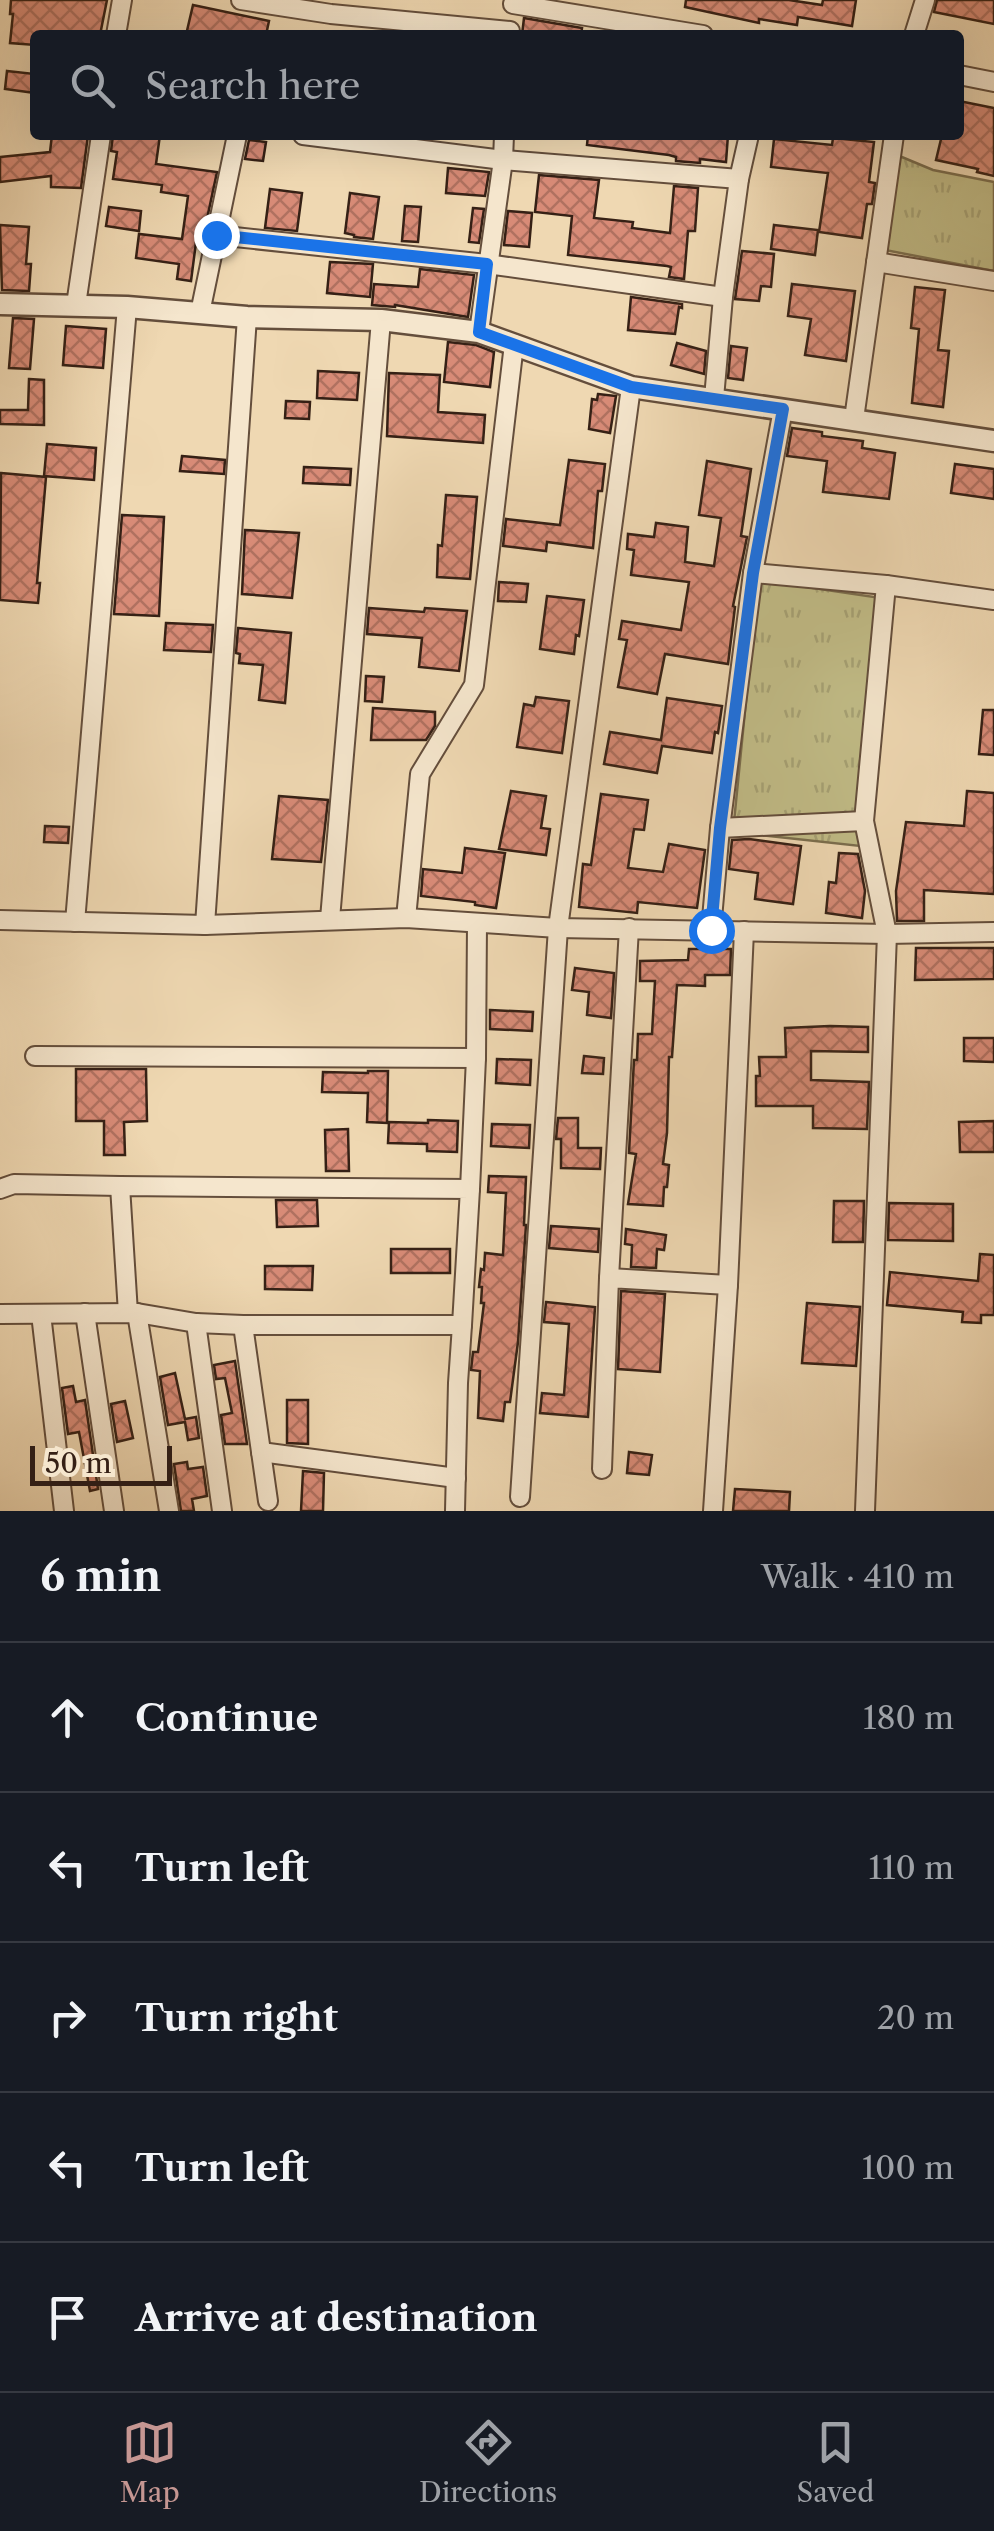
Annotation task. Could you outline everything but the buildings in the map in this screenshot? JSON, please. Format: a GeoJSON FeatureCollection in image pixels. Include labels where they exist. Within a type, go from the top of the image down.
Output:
{"type":"FeatureCollection","features":[{"type":"Feature","properties":{"kind":"street"},"geometry":{"type":"LineString","coordinates":[[117,30],[122,0]]}},
{"type":"Feature","properties":{"kind":"street"},"geometry":{"type":"LineString","coordinates":[[241,0],[482,30]]}},
{"type":"Feature","properties":{"kind":"street"},"geometry":{"type":"LineString","coordinates":[[916,30],[925,0]]}},
{"type":"Feature","properties":{"kind":"street"},"geometry":{"type":"LineString","coordinates":[[510,30],[513,2],[674,30]]}},
{"type":"Feature","properties":{"kind":"street"},"geometry":{"type":"LineString","coordinates":[[964,76],[994,82]]}},
{"type":"Feature","properties":{"kind":"street"},"geometry":{"type":"LineString","coordinates":[[76,304],[100,140]]}},
{"type":"Feature","properties":{"kind":"street"},"geometry":{"type":"LineString","coordinates":[[200,314],[236,140]]}},
{"type":"Feature","properties":{"kind":"street"},"geometry":{"type":"LineString","coordinates":[[344,140],[503,160],[740,179]]}},
{"type":"Feature","properties":{"kind":"street"},"geometry":{"type":"LineString","coordinates":[[479,332],[504,140]]}},
{"type":"Feature","properties":{"kind":"street"},"geometry":{"type":"LineString","coordinates":[[714,398],[723,297],[747,140]]}},
{"type":"Feature","properties":{"kind":"street"},"geometry":{"type":"LineString","coordinates":[[854,420],[893,140]]}},
{"type":"Feature","properties":{"kind":"street"},"geometry":{"type":"LineString","coordinates":[[216,235],[487,264],[723,297]]}},
{"type":"Feature","properties":{"kind":"street"},"geometry":{"type":"LineString","coordinates":[[876,262],[994,281]]}},
{"type":"Feature","properties":{"kind":"street"},"geometry":{"type":"LineString","coordinates":[[0,304],[127,306],[200,314],[381,320],[479,332],[631,387],[994,441]]}},
{"type":"Feature","properties":{"kind":"street"},"geometry":{"type":"LineString","coordinates":[[76,922],[127,306]]}},
{"type":"Feature","properties":{"kind":"street"},"geometry":{"type":"LineString","coordinates":[[205,925],[247,316]]}},
{"type":"Feature","properties":{"kind":"street"},"geometry":{"type":"LineString","coordinates":[[330,919],[381,320]]}},
{"type":"Feature","properties":{"kind":"street"},"geometry":{"type":"LineString","coordinates":[[406,918],[420,774],[474,685],[514,344]]}},
{"type":"Feature","properties":{"kind":"street"},"geometry":{"type":"LineString","coordinates":[[520,1497],[558,928],[631,387]]}},
{"type":"Feature","properties":{"kind":"street"},"geometry":{"type":"LineString","coordinates":[[711,930],[753,573],[783,409]]}},
{"type":"Feature","properties":{"kind":"street"},"geometry":{"type":"LineString","coordinates":[[753,573],[994,600]]}},
{"type":"Feature","properties":{"kind":"street"},"geometry":{"type":"LineString","coordinates":[[864,1511],[887,934],[864,822],[886,586]]}},
{"type":"Feature","properties":{"kind":"street"},"geometry":{"type":"LineString","coordinates":[[720,828],[864,822]]}},
{"type":"Feature","properties":{"kind":"street"},"geometry":{"type":"LineString","coordinates":[[0,920],[205,925],[406,918],[558,928],[994,932]]}},
{"type":"Feature","properties":{"kind":"street"},"geometry":{"type":"LineString","coordinates":[[456,1511],[458,1383],[476,1058],[477,924]]}},
{"type":"Feature","properties":{"kind":"street"},"geometry":{"type":"LineString","coordinates":[[602,1469],[629,928]]}},
{"type":"Feature","properties":{"kind":"street"},"geometry":{"type":"LineString","coordinates":[[714,1511],[744,932]]}},
{"type":"Feature","properties":{"kind":"street"},"geometry":{"type":"LineString","coordinates":[[35,1056],[476,1058]]}},
{"type":"Feature","properties":{"kind":"street"},"geometry":{"type":"LineString","coordinates":[[0,1189],[14,1184],[470,1189]]}},
{"type":"Feature","properties":{"kind":"street"},"geometry":{"type":"LineString","coordinates":[[120,1186],[133,1313],[169,1511]]}},
{"type":"Feature","properties":{"kind":"street"},"geometry":{"type":"LineString","coordinates":[[609,1278],[728,1285]]}},
{"type":"Feature","properties":{"kind":"street"},"geometry":{"type":"LineString","coordinates":[[0,1314],[133,1313],[196,1323],[243,1325],[462,1325]]}},
{"type":"Feature","properties":{"kind":"street"},"geometry":{"type":"LineString","coordinates":[[41,1314],[64,1511]]}},
{"type":"Feature","properties":{"kind":"street"},"geometry":{"type":"LineString","coordinates":[[85,1314],[114,1511]]}},
{"type":"Feature","properties":{"kind":"street"},"geometry":{"type":"LineString","coordinates":[[196,1323],[222,1511]]}},
{"type":"Feature","properties":{"kind":"street"},"geometry":{"type":"LineString","coordinates":[[243,1325],[268,1501]]}},
{"type":"Feature","properties":{"kind":"street"},"geometry":{"type":"LineString","coordinates":[[261,1452],[456,1478]]}},
{"type":"Feature","properties":{"kind":"green space"},"geometry":{"type":"Polygon","coordinates":[[[897,155],[933,170],[994,182],[994,271],[885,250],[897,155]]]}},
{"type":"Feature","properties":{"kind":"green space"},"geometry":{"type":"Polygon","coordinates":[[[758,580],[881,598],[860,846],[733,832],[758,580]]]}},
{"type":"Feature","properties":{"kind":"route"},"geometry":{"type":"LineString","coordinates":[[216,235],[487,264],[479,332],[631,387],[783,409],[753,573],[711,930]]}}]}
